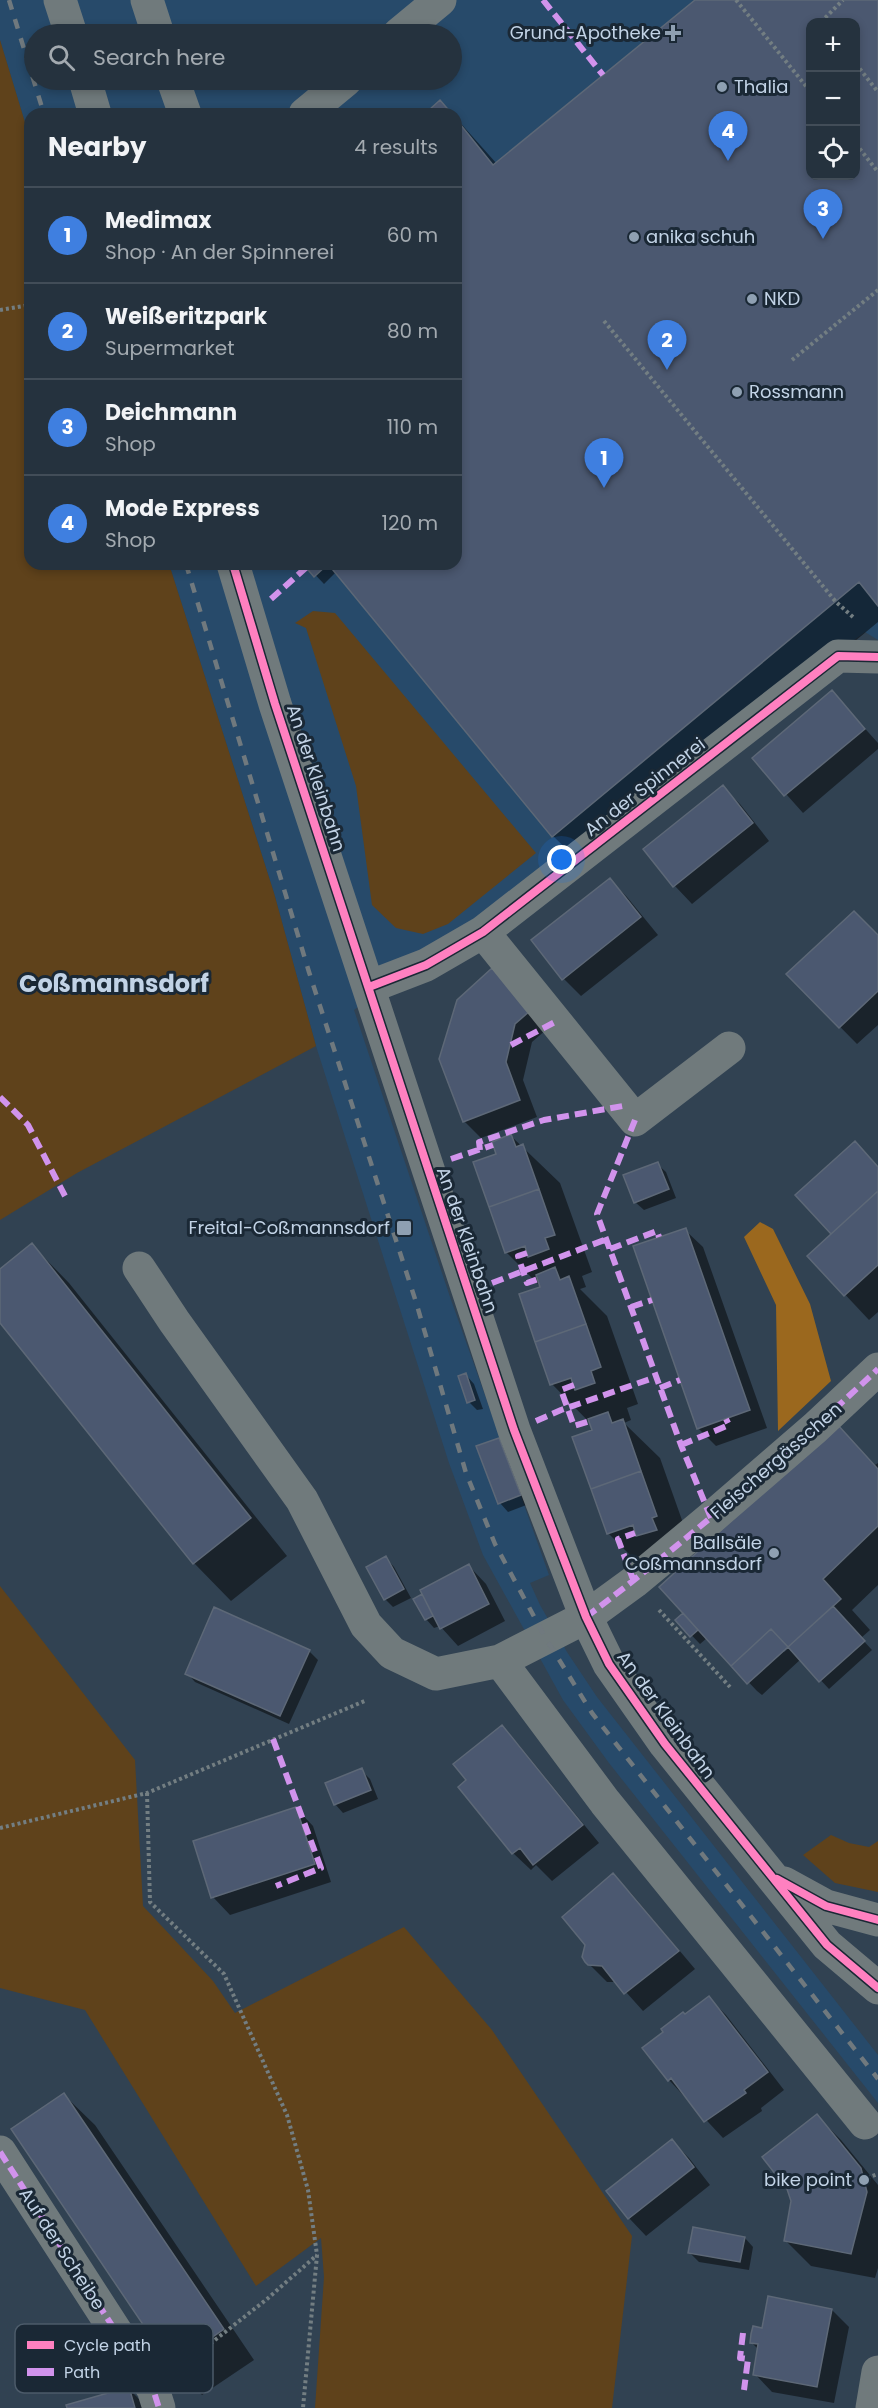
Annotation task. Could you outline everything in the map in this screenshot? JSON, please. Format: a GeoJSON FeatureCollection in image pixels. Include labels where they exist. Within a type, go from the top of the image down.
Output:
{"type":"FeatureCollection","features":[{"type":"Feature","properties":{"kind":"street"},"geometry":{"type":"LineString","coordinates":[[60,0],[68,24]]}},
{"type":"Feature","properties":{"kind":"street"},"geometry":{"type":"LineString","coordinates":[[147,0],[155,24]]}},
{"type":"Feature","properties":{"kind":"street"},"geometry":{"type":"LineString","coordinates":[[411,24],[440,0]]}},
{"type":"Feature","properties":{"kind":"street"},"geometry":{"type":"LineString","coordinates":[[88,90],[94,108]]}},
{"type":"Feature","properties":{"kind":"street"},"geometry":{"type":"LineString","coordinates":[[177,90],[183,108]]}},
{"type":"Feature","properties":{"kind":"street"},"geometry":{"type":"LineString","coordinates":[[312,108],[334,90]]}},
{"type":"Feature","properties":{"kind":"street","name":"An der Kleinbahn"},"geometry":{"type":"LineString","coordinates":[[235,570],[275,704],[514,1430],[586,1617],[609,1664],[665,1744],[827,1945],[878,1988]]}},
{"type":"Feature","properties":{"kind":"street","name":"An der Spinnerei"},"geometry":{"type":"LineString","coordinates":[[369,987],[426,965],[483,932],[838,656],[878,657]]}},
{"type":"Feature","properties":{"kind":"street"},"geometry":{"type":"LineString","coordinates":[[483,932],[635,1120],[729,1048]]}},
{"type":"Feature","properties":{"kind":"street"},"geometry":{"type":"LineString","coordinates":[[139,1268],[174,1321],[302,1500],[366,1625],[392,1653],[436,1674],[500,1661],[586,1617]]}},
{"type":"Feature","properties":{"kind":"street","name":"Fleischergässchen"},"geometry":{"type":"LineString","coordinates":[[586,1617],[634,1582],[806,1435],[878,1369]]}},
{"type":"Feature","properties":{"kind":"street"},"geometry":{"type":"LineString","coordinates":[[500,1661],[605,1802],[865,2123]]}},
{"type":"Feature","properties":{"kind":"street","name":"An der Kleinbahn"},"geometry":{"type":"LineString","coordinates":[[772,1876],[826,1906],[878,1920]]}},
{"type":"Feature","properties":{"kind":"street","name":"Auf der Scheibe"},"geometry":{"type":"LineString","coordinates":[[0,2152],[109,2324]]}},
{"type":"Feature","properties":{"kind":"street"},"geometry":{"type":"LineString","coordinates":[[872,2408],[878,2372]]}},
{"type":"Feature","properties":{"kind":"path"},"geometry":{"type":"LineString","coordinates":[[736,0],[806,86]]}},
{"type":"Feature","properties":{"kind":"path"},"geometry":{"type":"LineString","coordinates":[[825,18],[843,0]]}},
{"type":"Feature","properties":{"kind":"path"},"geometry":{"type":"LineString","coordinates":[[860,70],[878,92]]}},
{"type":"Feature","properties":{"kind":"path"},"geometry":{"type":"LineString","coordinates":[[860,150],[878,172]]}},
{"type":"Feature","properties":{"kind":"path"},"geometry":{"type":"LineString","coordinates":[[792,360],[878,290]]}},
{"type":"Feature","properties":{"kind":"path"},"geometry":{"type":"LineString","coordinates":[[0,310],[24,306]]}},
{"type":"Feature","properties":{"kind":"path"},"geometry":{"type":"LineString","coordinates":[[604,321],[836,602],[853,617]]}},
{"type":"Feature","properties":{"kind":"path"},"geometry":{"type":"LineString","coordinates":[[634,1582],[730,1687]]}},
{"type":"Feature","properties":{"kind":"path"},"geometry":{"type":"LineString","coordinates":[[0,1828],[147,1793],[368,1700]]}},
{"type":"Feature","properties":{"kind":"path"},"geometry":{"type":"LineString","coordinates":[[147,1793],[150,1902],[224,1974],[287,2115],[308,2190],[317,2255],[303,2408]]}},
{"type":"Feature","properties":{"kind":"path"},"geometry":{"type":"LineString","coordinates":[[867,2178],[878,2174]]}},
{"type":"Feature","properties":{"kind":"path"},"geometry":{"type":"LineString","coordinates":[[213,2348],[317,2255]]}},
{"type":"Feature","properties":{"kind":"shaded area"},"geometry":{"type":"Polygon","coordinates":[[[0,0],[878,0],[878,640],[865,632],[354,1010],[450,1297],[549,1575],[530,1583],[540,1605],[567,1652],[597,1697],[878,2055],[878,2103],[609,1763],[563,1700],[483,1555],[449,1463],[316,1046],[274,893],[171,570],[462,570],[462,108],[24,108],[24,119],[0,40],[0,0]]]}},
{"type":"Feature","properties":{"kind":"shaded area"},"geometry":{"type":"Polygon","coordinates":[[[0,40],[24,119],[24,570],[171,570],[274,893],[316,1046],[77,1173],[0,1220],[0,40]]]}},
{"type":"Feature","properties":{"kind":"shaded area"},"geometry":{"type":"Polygon","coordinates":[[[313,611],[335,613],[536,853],[448,924],[423,934],[396,928],[372,905],[356,786],[306,628],[295,623],[313,611]]]}},
{"type":"Feature","properties":{"kind":"shaded area"},"geometry":{"type":"Polygon","coordinates":[[[760,1222],[773,1229],[810,1304],[831,1381],[778,1431],[776,1305],[744,1237],[760,1222]]]}},
{"type":"Feature","properties":{"kind":"shaded area"},"geometry":{"type":"Polygon","coordinates":[[[0,1586],[135,1760],[143,1906],[213,1981],[235,2013],[404,1927],[492,2030],[632,2236],[612,2408],[315,2408],[324,2277],[321,2238],[256,2286],[85,2010],[0,1988],[0,1586]]]}},
{"type":"Feature","properties":{"kind":"shaded area"},"geometry":{"type":"Polygon","coordinates":[[[831,1835],[849,1843],[869,1847],[878,1841],[878,1892],[835,1883],[803,1855],[831,1835]]]}},
{"type":"Feature","properties":{"kind":"building"},"geometry":{"type":"Polygon","coordinates":[[[695,0],[878,0],[878,606],[859,582],[552,837],[333,570],[462,570],[462,126],[493,165],[695,0]]]}},
{"type":"Feature","properties":{"kind":"building"},"geometry":{"type":"Polygon","coordinates":[[[440,100],[447,108],[431,108],[440,100]]]}},
{"type":"Feature","properties":{"kind":"building"},"geometry":{"type":"Polygon","coordinates":[[[308,570],[322,570],[314,577],[308,570]]]}},
{"type":"Feature","properties":{"kind":"building"},"geometry":{"type":"Polygon","coordinates":[[[832,690],[865,729],[784,796],[752,758],[832,690]]]}},
{"type":"Feature","properties":{"kind":"building"},"geometry":{"type":"Polygon","coordinates":[[[723,785],[753,823],[673,887],[643,849],[723,785]]]}},
{"type":"Feature","properties":{"kind":"building"},"geometry":{"type":"Polygon","coordinates":[[[610,878],[641,917],[562,980],[531,940],[610,878]]]}},
{"type":"Feature","properties":{"kind":"building"},"geometry":{"type":"Polygon","coordinates":[[[854,911],[878,935],[878,991],[839,1028],[786,974],[854,911]]]}},
{"type":"Feature","properties":{"kind":"building"},"geometry":{"type":"Polygon","coordinates":[[[492,968],[531,1010],[515,1024],[506,1062],[520,1100],[463,1122],[439,1059],[457,1000],[492,968]]]}},
{"type":"Feature","properties":{"kind":"building"},"geometry":{"type":"Polygon","coordinates":[[[511,1134],[516,1147],[523,1144],[539,1189],[489,1207],[473,1162],[496,1154],[492,1142],[511,1134]]]}},
{"type":"Feature","properties":{"kind":"building"},"geometry":{"type":"Polygon","coordinates":[[[855,1141],[878,1167],[878,1191],[831,1234],[795,1195],[855,1141]]]}},
{"type":"Feature","properties":{"kind":"building"},"geometry":{"type":"Polygon","coordinates":[[[658,1162],[669,1189],[634,1203],[623,1175],[658,1162]]]}},
{"type":"Feature","properties":{"kind":"building"},"geometry":{"type":"Polygon","coordinates":[[[539,1189],[555,1235],[545,1238],[549,1249],[528,1257],[525,1246],[505,1253],[489,1207],[539,1189]]]}},
{"type":"Feature","properties":{"kind":"building"},"geometry":{"type":"Polygon","coordinates":[[[878,1191],[878,1265],[844,1296],[807,1256],[878,1191]]]}},
{"type":"Feature","properties":{"kind":"building"},"geometry":{"type":"Polygon","coordinates":[[[686,1228],[750,1410],[697,1429],[633,1246],[686,1228]]]}},
{"type":"Feature","properties":{"kind":"building"},"geometry":{"type":"Polygon","coordinates":[[[32,1243],[251,1518],[193,1564],[0,1323],[0,1269],[32,1243]]]}},
{"type":"Feature","properties":{"kind":"building"},"geometry":{"type":"Polygon","coordinates":[[[555,1267],[560,1280],[569,1276],[586,1324],[535,1342],[519,1294],[540,1287],[536,1275],[555,1267]]]}},
{"type":"Feature","properties":{"kind":"building"},"geometry":{"type":"Polygon","coordinates":[[[586,1324],[601,1367],[591,1371],[595,1383],[575,1390],[571,1378],[550,1385],[535,1342],[586,1324]]]}},
{"type":"Feature","properties":{"kind":"building"},"geometry":{"type":"Polygon","coordinates":[[[466,1373],[475,1400],[467,1403],[458,1376],[466,1373]]]}},
{"type":"Feature","properties":{"kind":"building"},"geometry":{"type":"Polygon","coordinates":[[[608,1412],[612,1423],[623,1419],[641,1471],[591,1489],[572,1437],[592,1430],[588,1419],[608,1412]]]}},
{"type":"Feature","properties":{"kind":"building","name":"Ballsäle Coßmannsdorf"},"geometry":{"type":"Polygon","coordinates":[[[837,1424],[878,1469],[878,1526],[823,1579],[841,1599],[788,1647],[771,1629],[731,1666],[659,1587],[837,1424]]]}},
{"type":"Feature","properties":{"kind":"building"},"geometry":{"type":"Polygon","coordinates":[[[499,1438],[521,1495],[498,1504],[476,1446],[499,1438]]]}},
{"type":"Feature","properties":{"kind":"building"},"geometry":{"type":"Polygon","coordinates":[[[641,1471],[657,1516],[652,1518],[657,1530],[636,1536],[633,1525],[607,1534],[591,1489],[641,1471]]]}},
{"type":"Feature","properties":{"kind":"building"},"geometry":{"type":"Polygon","coordinates":[[[386,1556],[404,1589],[384,1600],[366,1567],[386,1556]]]}},
{"type":"Feature","properties":{"kind":"building"},"geometry":{"type":"Polygon","coordinates":[[[469,1564],[489,1604],[440,1629],[420,1590],[469,1564]]]}},
{"type":"Feature","properties":{"kind":"building"},"geometry":{"type":"Polygon","coordinates":[[[422,1594],[433,1616],[425,1620],[413,1599],[422,1594]]]}},
{"type":"Feature","properties":{"kind":"building"},"geometry":{"type":"Polygon","coordinates":[[[833,1606],[865,1641],[819,1682],[788,1647],[833,1606]]]}},
{"type":"Feature","properties":{"kind":"building"},"geometry":{"type":"Polygon","coordinates":[[[214,1607],[310,1650],[280,1716],[185,1674],[214,1607]]]}},
{"type":"Feature","properties":{"kind":"building"},"geometry":{"type":"Polygon","coordinates":[[[683,1613],[698,1630],[690,1637],[675,1620],[683,1613]]]}},
{"type":"Feature","properties":{"kind":"building"},"geometry":{"type":"Polygon","coordinates":[[[771,1629],[788,1647],[747,1684],[731,1666],[771,1629]]]}},
{"type":"Feature","properties":{"kind":"building"},"geometry":{"type":"Polygon","coordinates":[[[502,1725],[583,1825],[533,1865],[520,1848],[512,1854],[458,1787],[466,1780],[453,1764],[502,1725]]]}},
{"type":"Feature","properties":{"kind":"building"},"geometry":{"type":"Polygon","coordinates":[[[362,1768],[371,1790],[334,1805],[325,1783],[362,1768]]]}},
{"type":"Feature","properties":{"kind":"building"},"geometry":{"type":"Polygon","coordinates":[[[296,1807],[315,1864],[211,1898],[193,1841],[296,1807]]]}},
{"type":"Feature","properties":{"kind":"building"},"geometry":{"type":"Polygon","coordinates":[[[613,1873],[679,1951],[624,1994],[602,1966],[588,1965],[585,1962],[582,1957],[585,1945],[562,1917],[613,1873]]]}},
{"type":"Feature","properties":{"kind":"building"},"geometry":{"type":"Polygon","coordinates":[[[709,1996],[768,2072],[744,2090],[746,2093],[704,2122],[671,2078],[668,2081],[642,2048],[663,2032],[661,2029],[709,1996]]]}},
{"type":"Feature","properties":{"kind":"building"},"geometry":{"type":"Polygon","coordinates":[[[64,2093],[224,2329],[213,2337],[213,2324],[143,2324],[11,2129],[64,2093]]]}},
{"type":"Feature","properties":{"kind":"building"},"geometry":{"type":"Polygon","coordinates":[[[817,2114],[861,2168],[867,2192],[851,2254],[784,2241],[791,2201],[787,2189],[762,2157],[817,2114]]]}},
{"type":"Feature","properties":{"kind":"building"},"geometry":{"type":"Polygon","coordinates":[[[672,2139],[694,2167],[628,2219],[606,2191],[672,2139]]]}},
{"type":"Feature","properties":{"kind":"building"},"geometry":{"type":"Polygon","coordinates":[[[693,2227],[745,2237],[740,2262],[688,2253],[693,2227]]]}},
{"type":"Feature","properties":{"kind":"building"},"geometry":{"type":"Polygon","coordinates":[[[768,2296],[832,2309],[817,2387],[753,2375],[758,2344],[750,2343],[751,2334],[753,2326],[762,2328],[768,2296]]]}},
{"type":"Feature","properties":{"kind":"building"},"geometry":{"type":"Polygon","coordinates":[[[108,2393],[131,2393],[135,2408],[67,2408],[66,2405],[108,2393]]]}},
{"type":"Feature","properties":{"kind":"railway"},"geometry":{"type":"LineString","coordinates":[[9,0],[24,49]]}},
{"type":"Feature","properties":{"kind":"railway"},"geometry":{"type":"LineString","coordinates":[[37,90],[42,108]]}},
{"type":"Feature","properties":{"kind":"railway"},"geometry":{"type":"LineString","coordinates":[[188,570],[309,972],[416,1302],[466,1473],[495,1544],[545,1637],[592,1713],[878,2079]]}},
{"type":"Feature","properties":{"kind":"marked path"},"geometry":{"type":"LineString","coordinates":[[543,0],[603,75]]}},
{"type":"Feature","properties":{"kind":"marked path"},"geometry":{"type":"LineString","coordinates":[[271,599],[303,570]]}},
{"type":"Feature","properties":{"kind":"marked path"},"geometry":{"type":"LineString","coordinates":[[511,1045],[555,1022]]}},
{"type":"Feature","properties":{"kind":"marked path"},"geometry":{"type":"LineString","coordinates":[[0,1097],[28,1125],[65,1196]]}},
{"type":"Feature","properties":{"kind":"marked path"},"geometry":{"type":"LineString","coordinates":[[480,1150],[479,1142],[544,1120],[623,1106]]}},
{"type":"Feature","properties":{"kind":"marked path"},"geometry":{"type":"LineString","coordinates":[[635,1120],[597,1214],[681,1445],[711,1518]]}},
{"type":"Feature","properties":{"kind":"marked path"},"geometry":{"type":"LineString","coordinates":[[451,1159],[493,1145]]}},
{"type":"Feature","properties":{"kind":"marked path"},"geometry":{"type":"LineString","coordinates":[[610,1249],[657,1231],[659,1237]]}},
{"type":"Feature","properties":{"kind":"marked path"},"geometry":{"type":"LineString","coordinates":[[492,1283],[607,1239]]}},
{"type":"Feature","properties":{"kind":"marked path"},"geometry":{"type":"LineString","coordinates":[[527,1253],[518,1256],[527,1283],[538,1279]]}},
{"type":"Feature","properties":{"kind":"marked path"},"geometry":{"type":"LineString","coordinates":[[631,1307],[652,1300]]}},
{"type":"Feature","properties":{"kind":"marked path"},"geometry":{"type":"LineString","coordinates":[[586,1617],[735,1497],[878,1369]]}},
{"type":"Feature","properties":{"kind":"marked path"},"geometry":{"type":"LineString","coordinates":[[536,1421],[656,1377]]}},
{"type":"Feature","properties":{"kind":"marked path"},"geometry":{"type":"LineString","coordinates":[[660,1388],[680,1380]]}},
{"type":"Feature","properties":{"kind":"marked path"},"geometry":{"type":"LineString","coordinates":[[574,1385],[561,1390],[574,1426],[590,1421]]}},
{"type":"Feature","properties":{"kind":"marked path"},"geometry":{"type":"LineString","coordinates":[[681,1445],[729,1425],[726,1419]]}},
{"type":"Feature","properties":{"kind":"marked path"},"geometry":{"type":"LineString","coordinates":[[634,1582],[618,1539],[635,1533]]}},
{"type":"Feature","properties":{"kind":"marked path"},"geometry":{"type":"LineString","coordinates":[[273,1739],[321,1868],[276,1886]]}},
{"type":"Feature","properties":{"kind":"marked path"},"geometry":{"type":"LineString","coordinates":[[0,2152],[111,2324]]}},
{"type":"Feature","properties":{"kind":"marked path"},"geometry":{"type":"LineString","coordinates":[[743,2333],[740,2358],[748,2359],[744,2390]]}},
{"type":"Feature","properties":{"kind":"marked path"},"geometry":{"type":"LineString","coordinates":[[154,2393],[159,2408]]}},
{"type":"Feature","properties":{"kind":"cycle path"},"geometry":{"type":"LineString","coordinates":[[235,570],[275,704],[514,1430],[586,1617],[609,1664],[665,1744],[827,1945],[878,1988]]}},
{"type":"Feature","properties":{"kind":"cycle path"},"geometry":{"type":"LineString","coordinates":[[369,987],[426,965],[483,932],[838,656],[878,657]]}},
{"type":"Feature","properties":{"kind":"cycle path"},"geometry":{"type":"LineString","coordinates":[[777,1879],[826,1906],[878,1920]]}},
{"type":"Feature","properties":{"kind":"place","name":"Grund-Apotheke"},"geometry":{"type":"Point","coordinates":[673,33]}},
{"type":"Feature","properties":{"kind":"place","name":"Thalia"},"geometry":{"type":"Point","coordinates":[722,87]}},
{"type":"Feature","properties":{"kind":"place","name":"Mode Express"},"geometry":{"type":"Point","coordinates":[728,161]}},
{"type":"Feature","properties":{"kind":"place","name":"anika schuh"},"geometry":{"type":"Point","coordinates":[634,237]}},
{"type":"Feature","properties":{"kind":"place","name":"Deichmann"},"geometry":{"type":"Point","coordinates":[823,239]}},
{"type":"Feature","properties":{"kind":"place","name":"NKD"},"geometry":{"type":"Point","coordinates":[752,299]}},
{"type":"Feature","properties":{"kind":"place","name":"Weißeritzpark"},"geometry":{"type":"Point","coordinates":[667,370]}},
{"type":"Feature","properties":{"kind":"place","name":"Rossmann"},"geometry":{"type":"Point","coordinates":[737,392]}},
{"type":"Feature","properties":{"kind":"place","name":"Medimax"},"geometry":{"type":"Point","coordinates":[604,488]}},
{"type":"Feature","properties":{"kind":"place","name":"Freital-Coßmannsdorf"},"geometry":{"type":"Point","coordinates":[404,1228]}},
{"type":"Feature","properties":{"kind":"place","name":"Ballsäle Coßmannsdorf"},"geometry":{"type":"Point","coordinates":[774,1553]}},
{"type":"Feature","properties":{"kind":"place","name":"bike point"},"geometry":{"type":"Point","coordinates":[864,2180]}},
{"type":"Feature","properties":{"kind":"district","name":"Coßmannsdorf"},"geometry":{"type":"Point","coordinates":[114,984]}}]}
